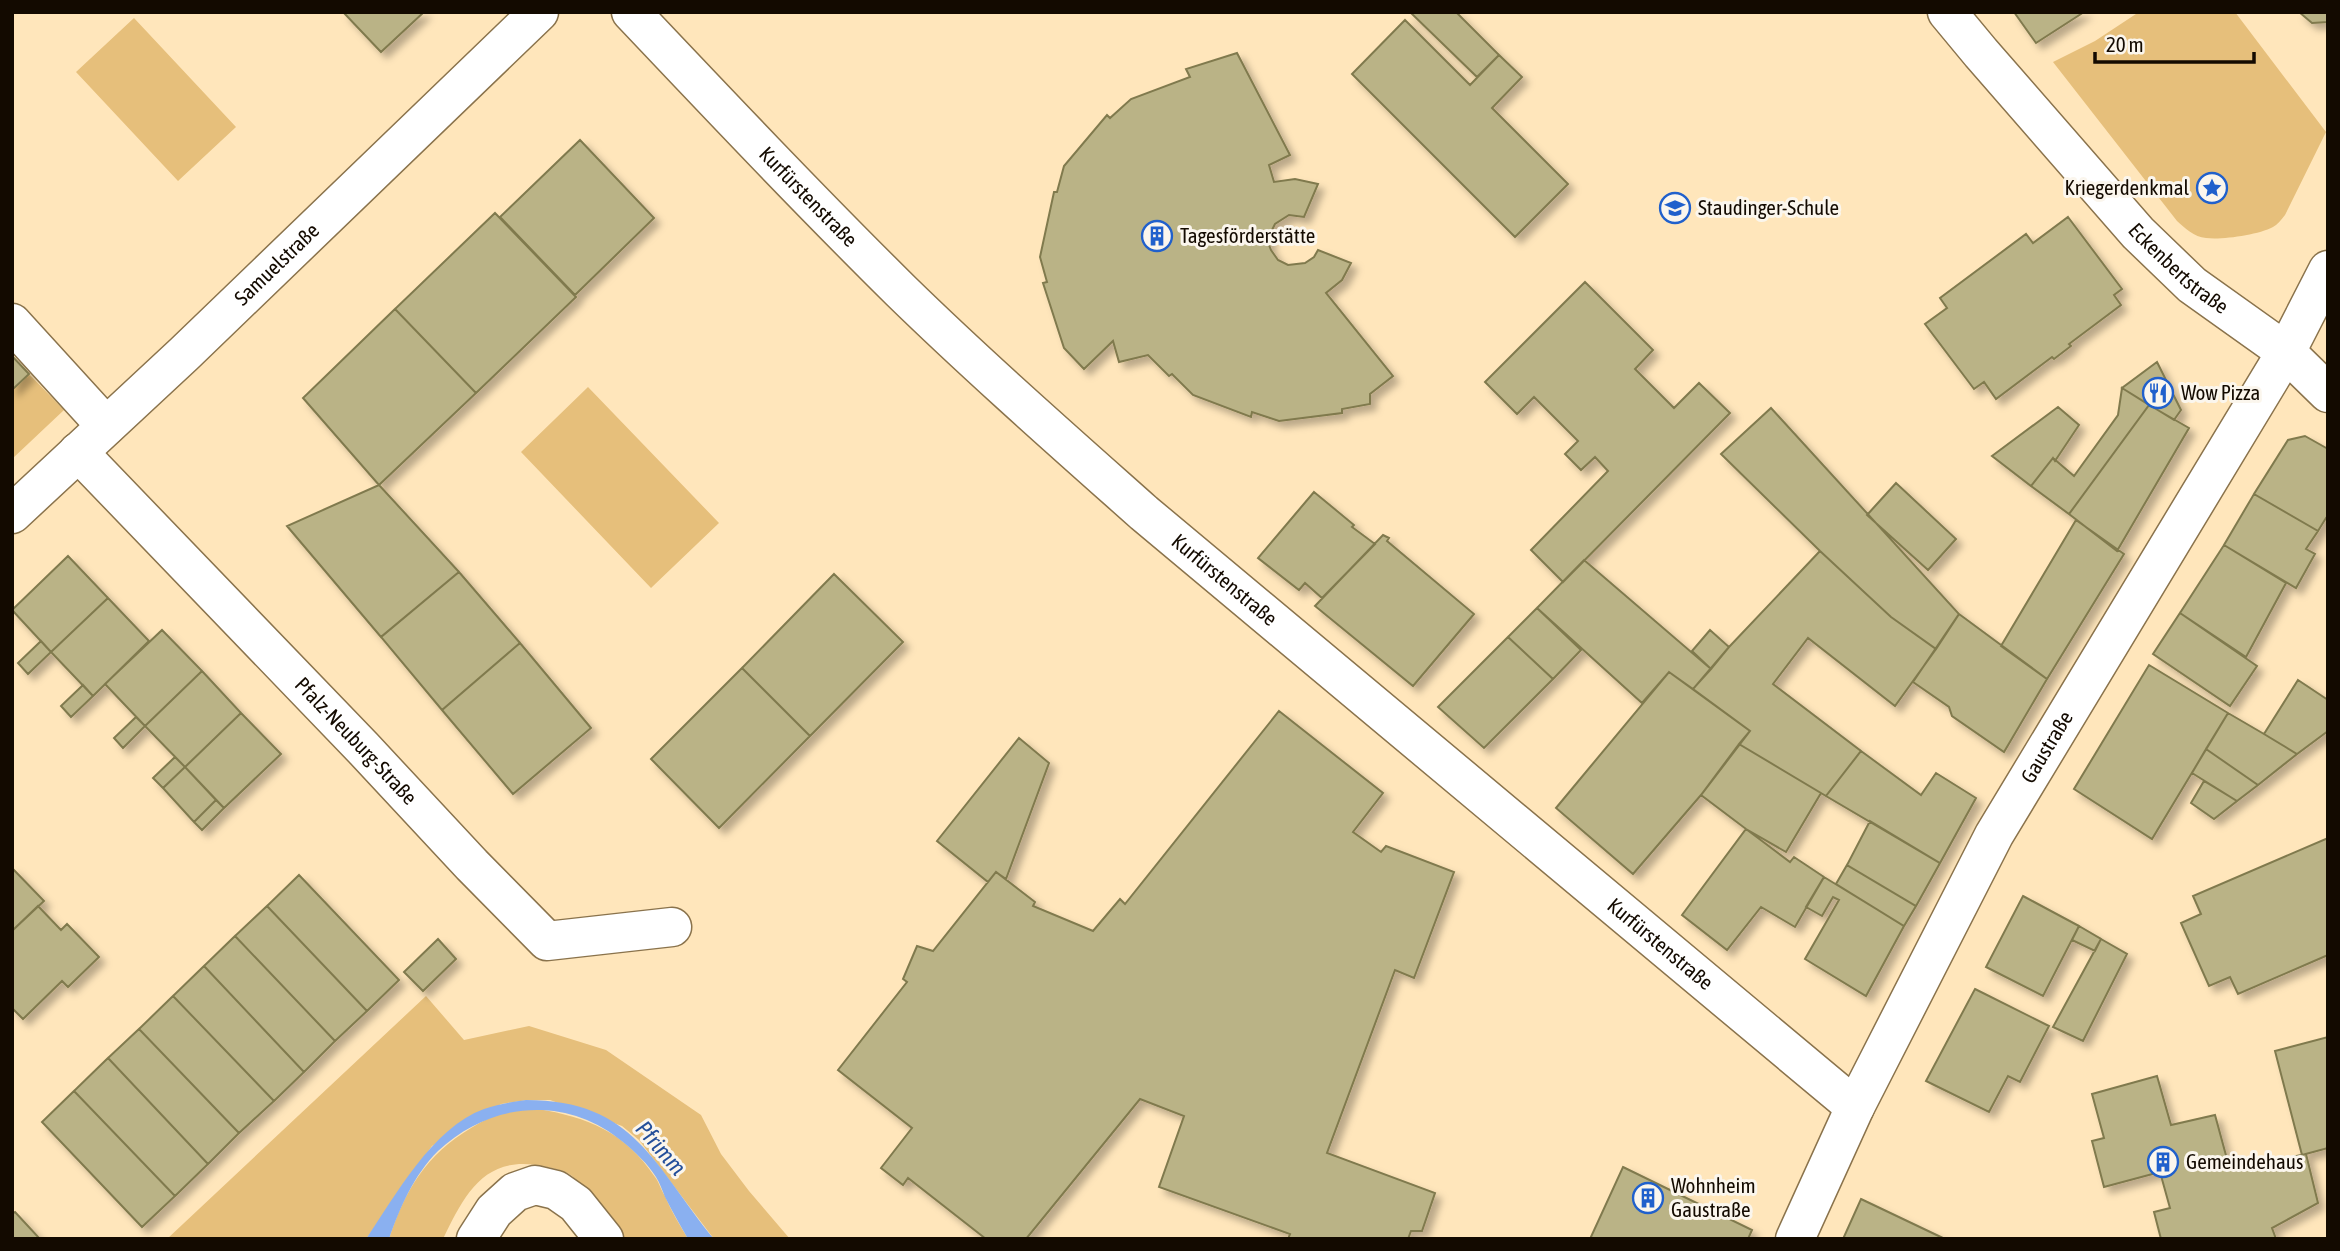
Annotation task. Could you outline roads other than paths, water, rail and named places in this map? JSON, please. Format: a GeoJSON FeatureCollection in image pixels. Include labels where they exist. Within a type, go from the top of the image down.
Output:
{"type":"FeatureCollection","features":[{"type":"Feature","properties":{"kind":"street","name":"Samuelstraße"},"geometry":{"type":"LineString","coordinates":[[12,514],[214,325],[539,12]]}},
{"type":"Feature","properties":{"kind":"street","name":"Kurfürstenstraße"},"geometry":{"type":"LineString","coordinates":[[631,12],[754,142],[902,291],[1062,440],[1144,513],[1855,1107]]}},
{"type":"Feature","properties":{"kind":"street","name":"Eckenbertstraße"},"geometry":{"type":"LineString","coordinates":[[1947,12],[2138,233],[2192,285],[2286,352]]}},
{"type":"Feature","properties":{"kind":"street","name":"Gaustraße"},"geometry":{"type":"LineString","coordinates":[[1795,1239],[1855,1107],[1994,835],[2286,352],[2328,270]]}},
{"type":"Feature","properties":{"kind":"street"},"geometry":{"type":"LineString","coordinates":[[12,323],[106,426]]}},
{"type":"Feature","properties":{"kind":"street"},"geometry":{"type":"LineString","coordinates":[[2286,352],[2328,367]]}},
{"type":"Feature","properties":{"kind":"street"},"geometry":{"type":"LineString","coordinates":[[2286,352],[2328,393]]}},
{"type":"Feature","properties":{"kind":"street","name":"Pfalz-Neuburg-Straße"},"geometry":{"type":"LineString","coordinates":[[78,452],[472,865],[548,941],[672,927]]}},
{"type":"Feature","properties":{"kind":"street"},"geometry":{"type":"LineString","coordinates":[[476,1239],[494,1211],[515,1192],[535,1185],[556,1190],[576,1204],[604,1239]]}},
{"type":"Feature","properties":{"kind":"water"},"geometry":{"type":"Polygon","coordinates":[[[526,1100],[563,1103],[593,1111],[618,1125],[657,1163],[714,1239],[688,1239],[653,1172],[623,1142],[601,1127],[578,1117],[554,1111],[529,1110],[481,1122],[459,1134],[438,1151],[422,1170],[403,1203],[389,1239],[366,1239],[417,1165],[448,1131],[465,1118],[484,1109],[526,1100]]]}},
{"type":"Feature","properties":{"kind":"place","name":"Kriegerdenkmal"},"geometry":{"type":"Point","coordinates":[2212,188]}},
{"type":"Feature","properties":{"kind":"place","name":"Staudinger-Schule"},"geometry":{"type":"Point","coordinates":[1675,208]}},
{"type":"Feature","properties":{"kind":"place","name":"Tagesförderstätte"},"geometry":{"type":"Point","coordinates":[1157,236]}},
{"type":"Feature","properties":{"kind":"place","name":"Wow Pizza"},"geometry":{"type":"Point","coordinates":[2158,393]}},
{"type":"Feature","properties":{"kind":"place","name":"Gemeindehaus"},"geometry":{"type":"Point","coordinates":[2163,1162]}},
{"type":"Feature","properties":{"kind":"place","name":"Wohnheim Gaustraße"},"geometry":{"type":"Point","coordinates":[1648,1198]}},
{"type":"Feature","properties":{"kind":"water label","name":"Pfrimm"},"geometry":{"type":"Point","coordinates":[661,1148]}}]}
